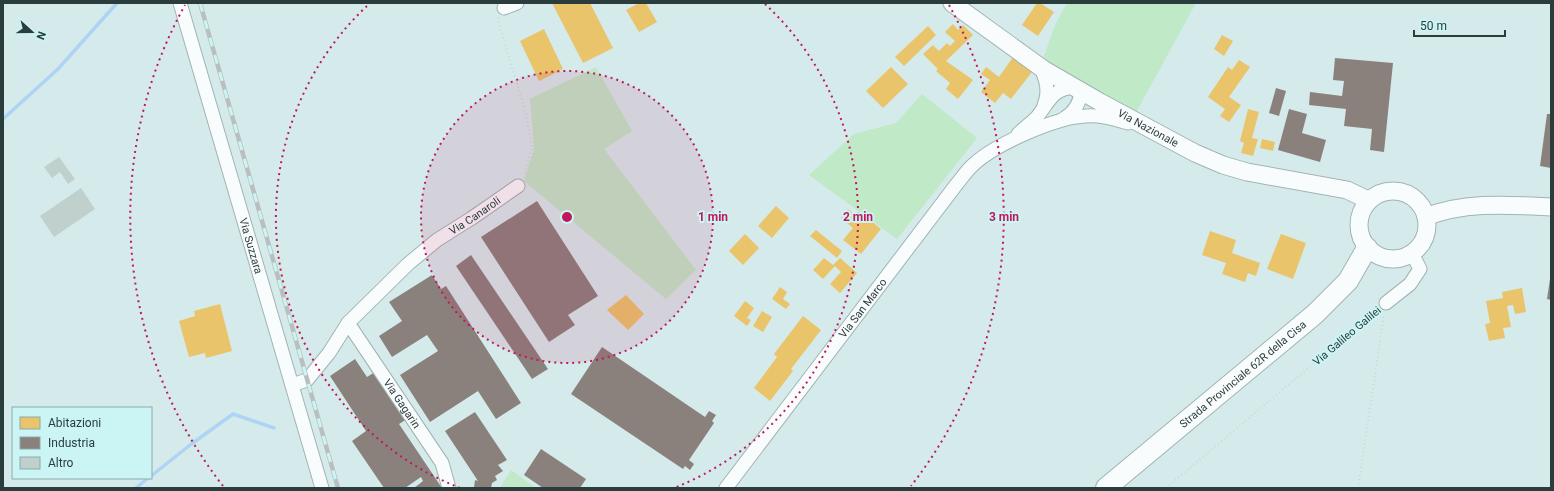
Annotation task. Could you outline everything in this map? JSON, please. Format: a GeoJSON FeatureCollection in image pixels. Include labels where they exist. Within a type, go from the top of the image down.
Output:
{"type":"FeatureCollection","features":[{"type":"Feature","properties":{"kind":"highway","name":"Strada Provinciale 62R della Cisa"},"geometry":{"type":"LineString","coordinates":[[1106,488],[1315,314],[1348,281],[1367,248]]}},
{"type":"Feature","properties":{"kind":"main road","name":"Via Nazionale"},"geometry":{"type":"LineString","coordinates":[[952,3],[1040,66],[1077,89],[1195,153],[1223,165],[1248,172],[1346,190],[1368,200]]}},
{"type":"Feature","properties":{"kind":"main road"},"geometry":{"type":"LineString","coordinates":[[1386,190],[1397,190],[1407,193],[1416,199],[1422,207],[1426,217],[1427,227],[1425,237],[1420,246],[1412,253],[1404,257],[1394,259],[1384,258],[1367,248],[1361,239],[1358,229],[1362,209],[1368,200],[1376,194],[1386,190]]}},
{"type":"Feature","properties":{"kind":"main road"},"geometry":{"type":"LineString","coordinates":[[1426,217],[1438,212],[1458,208],[1514,205],[1551,207]]}},
{"type":"Feature","properties":{"kind":"street","name":"Via Suzzara"},"geometry":{"type":"LineString","coordinates":[[180,3],[322,488]]}},
{"type":"Feature","properties":{"kind":"street"},"geometry":{"type":"LineString","coordinates":[[504,8],[517,3]]}},
{"type":"Feature","properties":{"kind":"street","name":"Via San Marco"},"geometry":{"type":"LineString","coordinates":[[1040,66],[1048,90],[1043,109]]}},
{"type":"Feature","properties":{"kind":"street","name":"Via San Marco"},"geometry":{"type":"LineString","coordinates":[[1011,141],[1036,117],[1056,92],[1077,89],[1081,97],[1074,111],[1060,121]]}},
{"type":"Feature","properties":{"kind":"street","name":"Via San Marco"},"geometry":{"type":"LineString","coordinates":[[726,488],[956,185],[974,164],[1011,141],[1060,121],[1084,116],[1101,116],[1144,126]]}},
{"type":"Feature","properties":{"kind":"street","name":"Via Canaroli"},"geometry":{"type":"LineString","coordinates":[[292,385],[307,380],[319,367],[348,323],[408,264],[437,240],[518,186]]}},
{"type":"Feature","properties":{"kind":"street"},"geometry":{"type":"LineString","coordinates":[[1386,303],[1410,284],[1420,269],[1412,253]]}},
{"type":"Feature","properties":{"kind":"street","name":"Via Gagarin"},"geometry":{"type":"LineString","coordinates":[[348,323],[442,463],[449,488]]}},
{"type":"Feature","properties":{"kind":"path"},"geometry":{"type":"LineString","coordinates":[[504,8],[499,15],[498,22],[525,110],[532,148],[527,167],[518,186]]}},
{"type":"Feature","properties":{"kind":"path","name":"Via Galileo Galilei"},"geometry":{"type":"LineString","coordinates":[[1166,488],[1386,303]]}},
{"type":"Feature","properties":{"kind":"path","name":"Via Galileo Galilei"},"geometry":{"type":"LineString","coordinates":[[1358,488],[1386,303]]}},
{"type":"Feature","properties":{"kind":"green space"},"geometry":{"type":"Polygon","coordinates":[[[1067,3],[1196,3],[1133,118],[1041,64],[1056,23],[1067,3]]]}},
{"type":"Feature","properties":{"kind":"green space"},"geometry":{"type":"Polygon","coordinates":[[[596,67],[632,131],[604,149],[696,270],[666,299],[524,181],[534,149],[530,99],[596,67]]]}},
{"type":"Feature","properties":{"kind":"green space"},"geometry":{"type":"Polygon","coordinates":[[[922,94],[977,138],[897,239],[809,175],[854,134],[896,123],[922,94]]]}},
{"type":"Feature","properties":{"kind":"green space"},"geometry":{"type":"Polygon","coordinates":[[[511,470],[536,488],[500,488],[511,470]]]}},
{"type":"Feature","properties":{"kind":"building: Abitazioni"},"geometry":{"type":"Polygon","coordinates":[[[552,3],[590,3],[613,48],[583,63],[552,3]]]}},
{"type":"Feature","properties":{"kind":"building: Abitazioni"},"geometry":{"type":"Polygon","coordinates":[[[639,3],[646,3],[657,22],[639,32],[626,10],[639,3]]]}},
{"type":"Feature","properties":{"kind":"building: Abitazioni"},"geometry":{"type":"Polygon","coordinates":[[[1037,3],[1040,3],[1054,12],[1038,36],[1022,25],[1037,3]]]}},
{"type":"Feature","properties":{"kind":"building: Abitazioni"},"geometry":{"type":"Polygon","coordinates":[[[953,24],[958,30],[963,25],[973,35],[946,61],[973,80],[958,99],[946,89],[950,83],[936,71],[938,69],[923,54],[933,45],[939,51],[947,43],[950,46],[955,41],[945,32],[953,24]]]}},
{"type":"Feature","properties":{"kind":"building: Abitazioni"},"geometry":{"type":"Polygon","coordinates":[[[928,26],[936,35],[904,66],[895,57],[928,26]]]}},
{"type":"Feature","properties":{"kind":"building: Abitazioni"},"geometry":{"type":"Polygon","coordinates":[[[544,29],[563,69],[539,81],[520,41],[544,29]]]}},
{"type":"Feature","properties":{"kind":"building: Abitazioni"},"geometry":{"type":"Polygon","coordinates":[[[1222,35],[1233,41],[1224,56],[1214,49],[1222,35]]]}},
{"type":"Feature","properties":{"kind":"building: Abitazioni"},"geometry":{"type":"Polygon","coordinates":[[[1013,57],[1032,72],[1011,99],[1003,93],[995,103],[981,92],[990,80],[981,74],[986,67],[999,77],[1013,57]]]}},
{"type":"Feature","properties":{"kind":"building: Abitazioni"},"geometry":{"type":"Polygon","coordinates":[[[1239,60],[1250,67],[1229,97],[1241,105],[1229,122],[1220,116],[1225,109],[1208,97],[1228,67],[1232,70],[1239,60]]]}},
{"type":"Feature","properties":{"kind":"building: Abitazioni"},"geometry":{"type":"Polygon","coordinates":[[[891,67],[908,84],[883,108],[866,91],[891,67]]]}},
{"type":"Feature","properties":{"kind":"building: Abitazioni"},"geometry":{"type":"Polygon","coordinates":[[[1248,109],[1259,112],[1252,138],[1258,139],[1253,156],[1241,153],[1244,143],[1240,141],[1248,109]]]}},
{"type":"Feature","properties":{"kind":"building: Abitazioni"},"geometry":{"type":"Polygon","coordinates":[[[1262,139],[1275,142],[1273,151],[1260,148],[1262,139]]]}},
{"type":"Feature","properties":{"kind":"building: Abitazioni"},"geometry":{"type":"Polygon","coordinates":[[[776,206],[789,218],[772,238],[758,226],[776,206]]]}},
{"type":"Feature","properties":{"kind":"building: Abitazioni"},"geometry":{"type":"Polygon","coordinates":[[[848,209],[861,220],[865,216],[881,229],[861,254],[843,240],[853,228],[841,218],[848,209]]]}},
{"type":"Feature","properties":{"kind":"building: Abitazioni"},"geometry":{"type":"Polygon","coordinates":[[[816,230],[842,251],[837,258],[810,236],[816,230]]]}},
{"type":"Feature","properties":{"kind":"building: Abitazioni"},"geometry":{"type":"Polygon","coordinates":[[[1210,231],[1236,240],[1232,253],[1260,263],[1256,276],[1248,273],[1245,282],[1222,274],[1226,263],[1202,255],[1210,231]]]}},
{"type":"Feature","properties":{"kind":"building: Abitazioni"},"geometry":{"type":"Polygon","coordinates":[[[745,234],[759,248],[743,265],[729,251],[745,234]]]}},
{"type":"Feature","properties":{"kind":"building: Abitazioni"},"geometry":{"type":"Polygon","coordinates":[[[1281,234],[1306,243],[1293,279],[1267,269],[1281,234]]]}},
{"type":"Feature","properties":{"kind":"building: Abitazioni"},"geometry":{"type":"Polygon","coordinates":[[[824,258],[833,265],[840,258],[857,273],[840,293],[830,284],[841,272],[835,266],[823,279],[813,270],[824,258]]]}},
{"type":"Feature","properties":{"kind":"building: Abitazioni"},"geometry":{"type":"Polygon","coordinates":[[[780,287],[787,292],[783,299],[790,304],[786,309],[772,299],[780,287]]]}},
{"type":"Feature","properties":{"kind":"building: Abitazioni"},"geometry":{"type":"Polygon","coordinates":[[[1522,288],[1526,312],[1515,314],[1513,305],[1507,306],[1511,327],[1503,328],[1505,338],[1489,341],[1485,324],[1490,323],[1486,301],[1503,298],[1502,292],[1522,288]]]}},
{"type":"Feature","properties":{"kind":"building: Abitazioni"},"geometry":{"type":"Polygon","coordinates":[[[626,295],[644,314],[628,330],[607,310],[626,295]]]}},
{"type":"Feature","properties":{"kind":"building: Abitazioni"},"geometry":{"type":"Polygon","coordinates":[[[745,301],[754,308],[747,318],[751,320],[747,326],[734,316],[745,301]]]}},
{"type":"Feature","properties":{"kind":"building: Abitazioni"},"geometry":{"type":"Polygon","coordinates":[[[220,304],[232,351],[206,358],[205,353],[189,357],[179,321],[195,316],[194,311],[220,304]]]}},
{"type":"Feature","properties":{"kind":"building: Abitazioni"},"geometry":{"type":"Polygon","coordinates":[[[762,311],[772,317],[763,332],[753,326],[762,311]]]}},
{"type":"Feature","properties":{"kind":"building: Abitazioni"},"geometry":{"type":"Polygon","coordinates":[[[803,316],[821,330],[791,369],[793,371],[770,401],[754,388],[777,357],[774,354],[803,316]]]}},
{"type":"Feature","properties":{"kind":"building: Industria"},"geometry":{"type":"Polygon","coordinates":[[[1335,58],[1393,63],[1384,152],[1370,150],[1372,129],[1344,126],[1346,109],[1309,105],[1310,92],[1342,96],[1344,81],[1333,80],[1335,58]]]}},
{"type":"Feature","properties":{"kind":"building: Industria"},"geometry":{"type":"Polygon","coordinates":[[[1276,88],[1286,91],[1279,116],[1269,113],[1276,88]]]}},
{"type":"Feature","properties":{"kind":"building: Industria"},"geometry":{"type":"Polygon","coordinates":[[[1289,109],[1307,114],[1302,133],[1326,140],[1320,162],[1278,150],[1289,109]]]}},
{"type":"Feature","properties":{"kind":"building: Industria"},"geometry":{"type":"Polygon","coordinates":[[[1547,114],[1551,114],[1551,168],[1540,166],[1547,114]]]}},
{"type":"Feature","properties":{"kind":"building: Industria"},"geometry":{"type":"Polygon","coordinates":[[[537,201],[598,296],[568,315],[575,325],[549,342],[481,237],[537,201]]]}},
{"type":"Feature","properties":{"kind":"building: Industria"},"geometry":{"type":"Polygon","coordinates":[[[471,255],[548,369],[532,379],[456,266],[471,255]]]}},
{"type":"Feature","properties":{"kind":"building: Industria"},"geometry":{"type":"Polygon","coordinates":[[[432,275],[441,289],[446,286],[521,403],[496,419],[478,391],[430,422],[400,375],[438,351],[427,335],[392,357],[379,336],[402,321],[389,302],[432,275]]]}},
{"type":"Feature","properties":{"kind":"building: Industria"},"geometry":{"type":"Polygon","coordinates":[[[1551,279],[1551,300],[1547,299],[1551,279]]]}},
{"type":"Feature","properties":{"kind":"building: Industria"},"geometry":{"type":"Polygon","coordinates":[[[602,347],[705,417],[709,411],[716,415],[712,421],[714,423],[689,460],[694,464],[690,470],[685,466],[683,469],[571,394],[602,347]]]}},
{"type":"Feature","properties":{"kind":"building: Industria"},"geometry":{"type":"Polygon","coordinates":[[[355,359],[367,377],[375,372],[407,419],[399,424],[442,488],[414,488],[423,481],[421,477],[405,488],[384,488],[352,441],[366,431],[330,376],[355,359]]]}},
{"type":"Feature","properties":{"kind":"building: Industria"},"geometry":{"type":"Polygon","coordinates":[[[475,412],[507,460],[498,465],[503,471],[495,476],[497,480],[492,483],[491,488],[474,488],[475,480],[478,481],[445,431],[475,412]]]}},
{"type":"Feature","properties":{"kind":"building: Industria"},"geometry":{"type":"Polygon","coordinates":[[[541,449],[586,479],[580,488],[543,488],[524,475],[541,449]]]}},
{"type":"Feature","properties":{"kind":"building: Altro"},"geometry":{"type":"Polygon","coordinates":[[[59,157],[75,179],[68,184],[60,172],[52,178],[44,167],[59,157]]]}},
{"type":"Feature","properties":{"kind":"building: Altro"},"geometry":{"type":"Polygon","coordinates":[[[81,188],[95,209],[54,237],[40,216],[81,188]]]}},
{"type":"Feature","properties":{"kind":"waterway"},"geometry":{"type":"LineString","coordinates":[[3,119],[58,69],[117,3]]}},
{"type":"Feature","properties":{"kind":"waterway"},"geometry":{"type":"LineString","coordinates":[[152,475],[233,414],[274,428]]}},
{"type":"Feature","properties":{"kind":"waterway"},"geometry":{"type":"LineString","coordinates":[[136,488],[147,479]]}},
{"type":"Feature","properties":{"kind":"railway"},"geometry":{"type":"LineString","coordinates":[[200,3],[338,488]]}}]}
